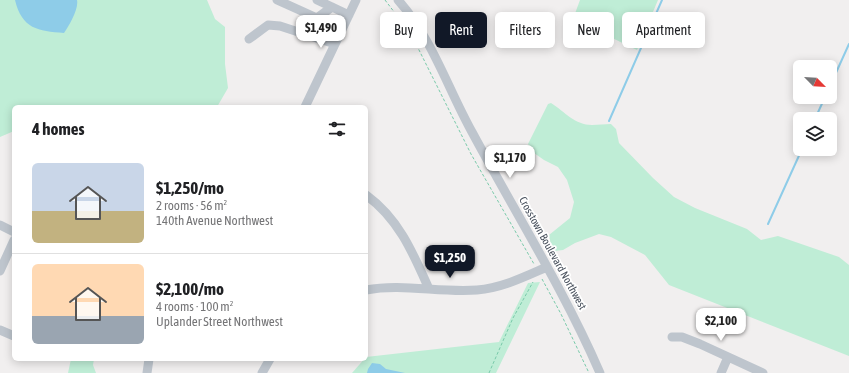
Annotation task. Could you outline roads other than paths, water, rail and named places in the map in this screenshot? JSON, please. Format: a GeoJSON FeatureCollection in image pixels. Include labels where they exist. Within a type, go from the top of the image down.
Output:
{"type":"FeatureCollection","features":[{"type":"Feature","properties":{"kind":"street"},"geometry":{"type":"LineString","coordinates":[[277,0],[296,4],[317,18],[332,7]]}},
{"type":"Feature","properties":{"kind":"street"},"geometry":{"type":"LineString","coordinates":[[317,0],[349,15]]}},
{"type":"Feature","properties":{"kind":"street"},"geometry":{"type":"LineString","coordinates":[[306,105],[356,0]]}},
{"type":"Feature","properties":{"kind":"street","name":"Crosstown Boulevard Northwest"},"geometry":{"type":"LineString","coordinates":[[398,0],[426,39],[462,114],[581,330],[600,373]]}},
{"type":"Feature","properties":{"kind":"street"},"geometry":{"type":"LineString","coordinates":[[249,39],[268,25],[280,26],[335,44]]}},
{"type":"Feature","properties":{"kind":"street"},"geometry":{"type":"LineString","coordinates":[[368,196],[380,205],[396,223],[413,254],[429,289]]}},
{"type":"Feature","properties":{"kind":"street"},"geometry":{"type":"LineString","coordinates":[[0,225],[12,231]]}},
{"type":"Feature","properties":{"kind":"street"},"geometry":{"type":"LineString","coordinates":[[0,270],[12,244]]}},
{"type":"Feature","properties":{"kind":"street"},"geometry":{"type":"LineString","coordinates":[[368,290],[476,290],[498,287],[547,267]]}},
{"type":"Feature","properties":{"kind":"street"},"geometry":{"type":"LineString","coordinates":[[0,330],[12,335]]}},
{"type":"Feature","properties":{"kind":"street"},"geometry":{"type":"LineString","coordinates":[[672,337],[682,337],[763,373]]}},
{"type":"Feature","properties":{"kind":"street"},"geometry":{"type":"LineString","coordinates":[[721,373],[728,357]]}},
{"type":"Feature","properties":{"kind":"street"},"geometry":{"type":"LineString","coordinates":[[147,373],[149,361]]}},
{"type":"Feature","properties":{"kind":"street"},"geometry":{"type":"LineString","coordinates":[[262,373],[269,361]]}},
{"type":"Feature","properties":{"kind":"water"},"geometry":{"type":"Polygon","coordinates":[[[15,0],[77,0],[77,8],[64,33],[46,31],[32,27],[27,23],[18,10],[15,0]]]}},
{"type":"Feature","properties":{"kind":"water"},"geometry":{"type":"Polygon","coordinates":[[[372,363],[380,364],[386,369],[405,373],[367,373],[372,363]]]}},
{"type":"Feature","properties":{"kind":"waterway"},"geometry":{"type":"LineString","coordinates":[[609,121],[662,0]]}},
{"type":"Feature","properties":{"kind":"waterway"},"geometry":{"type":"LineString","coordinates":[[837,71],[849,44]]}},
{"type":"Feature","properties":{"kind":"waterway"},"geometry":{"type":"LineString","coordinates":[[818,112],[822,104]]}},
{"type":"Feature","properties":{"kind":"waterway"},"geometry":{"type":"LineString","coordinates":[[768,224],[799,156]]}}]}
